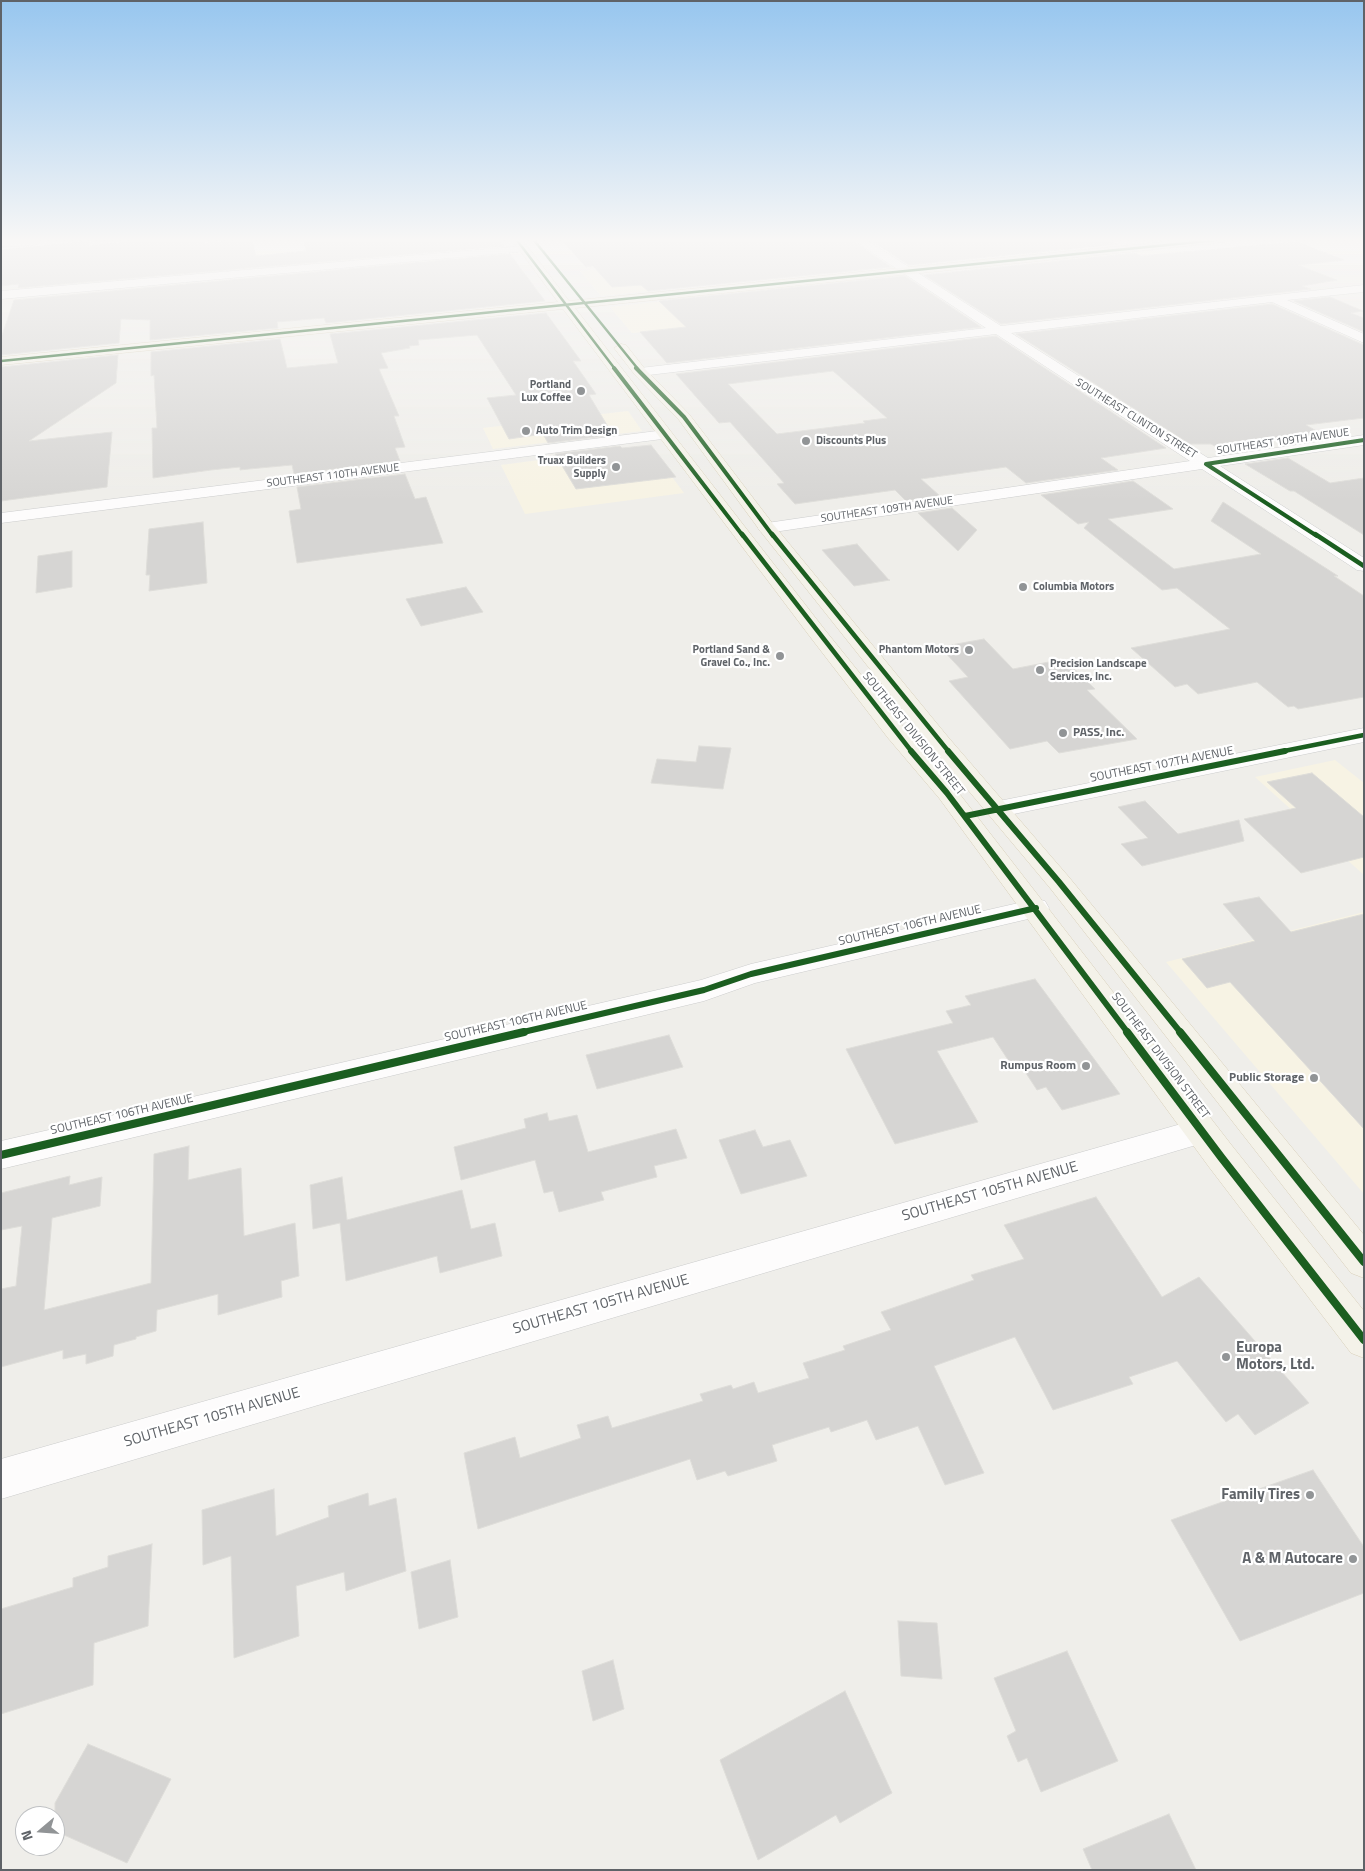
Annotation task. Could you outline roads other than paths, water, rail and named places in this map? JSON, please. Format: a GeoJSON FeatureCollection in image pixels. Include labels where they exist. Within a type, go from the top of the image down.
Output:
{"type":"FeatureCollection","features":[{"type":"Feature","properties":{"kind":"main road"},"geometry":{"type":"LineString","coordinates":[[1,361],[351,326]]}},
{"type":"Feature","properties":{"kind":"main road","name":"SOUTHEAST DIVISION STREET"},"geometry":{"type":"LineString","coordinates":[[582,326],[818,634],[896,733],[948,793],[1202,1131],[1364,1340]]}},
{"type":"Feature","properties":{"kind":"main road","name":"SOUTHEAST DIVISION STREET"},"geometry":{"type":"LineString","coordinates":[[603,326],[640,372],[684,417],[767,528],[940,742],[999,809],[1364,1262]]}},
{"type":"Feature","properties":{"kind":"main road"},"geometry":{"type":"LineString","coordinates":[[666,435],[682,436],[714,471],[727,475]]}},
{"type":"Feature","properties":{"kind":"main road"},"geometry":{"type":"LineString","coordinates":[[729,517],[767,528]]}},
{"type":"Feature","properties":{"kind":"main road"},"geometry":{"type":"LineString","coordinates":[[1036,908],[1052,906],[1063,913],[1116,981],[1159,1006]]}},
{"type":"Feature","properties":{"kind":"street","name":"SOUTHEAST CLINTON STREET"},"geometry":{"type":"LineString","coordinates":[[991,326],[1364,566]]}},
{"type":"Feature","properties":{"kind":"street"},"geometry":{"type":"LineString","coordinates":[[640,372],[1046,326]]}},
{"type":"Feature","properties":{"kind":"street"},"geometry":{"type":"LineString","coordinates":[[1336,326],[1364,339]]}},
{"type":"Feature","properties":{"kind":"street","name":"SOUTHEAST 110TH AVENUE"},"geometry":{"type":"LineString","coordinates":[[1,518],[666,435]]}},
{"type":"Feature","properties":{"kind":"street","name":"SOUTHEAST 109TH AVENUE"},"geometry":{"type":"LineString","coordinates":[[767,528],[1364,440]]}},
{"type":"Feature","properties":{"kind":"street","name":"SOUTHEAST 107TH AVENUE"},"geometry":{"type":"LineString","coordinates":[[999,809],[1364,736]]}},
{"type":"Feature","properties":{"kind":"street","name":"SOUTHEAST 106TH AVENUE"},"geometry":{"type":"LineString","coordinates":[[1,1155],[704,990],[750,974],[1036,908]]}},
{"type":"Feature","properties":{"kind":"street","name":"SOUTHEAST 105TH AVENUE"},"geometry":{"type":"LineString","coordinates":[[1,1479],[1202,1131]]}},
{"type":"Feature","properties":{"kind":"place","name":"Portland Lux Coffee"},"geometry":{"type":"Point","coordinates":[581,391]}},
{"type":"Feature","properties":{"kind":"place","name":"Auto Trim Design"},"geometry":{"type":"Point","coordinates":[526,431]}},
{"type":"Feature","properties":{"kind":"place","name":"Discounts Plus"},"geometry":{"type":"Point","coordinates":[806,441]}},
{"type":"Feature","properties":{"kind":"place","name":"Truax Builders Supply"},"geometry":{"type":"Point","coordinates":[616,467]}},
{"type":"Feature","properties":{"kind":"place","name":"Columbia Motors"},"geometry":{"type":"Point","coordinates":[1023,587]}},
{"type":"Feature","properties":{"kind":"place","name":"Phantom Motors"},"geometry":{"type":"Point","coordinates":[969,650]}},
{"type":"Feature","properties":{"kind":"place","name":"Portland Sand & Gravel Co., Inc."},"geometry":{"type":"Point","coordinates":[780,656]}},
{"type":"Feature","properties":{"kind":"place","name":"Precision Landscape Services, Inc."},"geometry":{"type":"Point","coordinates":[1040,670]}},
{"type":"Feature","properties":{"kind":"place","name":"PASS, Inc."},"geometry":{"type":"Point","coordinates":[1063,733]}},
{"type":"Feature","properties":{"kind":"place","name":"Rumpus Room"},"geometry":{"type":"Point","coordinates":[1086,1066]}},
{"type":"Feature","properties":{"kind":"place","name":"Public Storage"},"geometry":{"type":"Point","coordinates":[1314,1078]}},
{"type":"Feature","properties":{"kind":"place","name":"Europa Motors, Ltd."},"geometry":{"type":"Point","coordinates":[1226,1357]}},
{"type":"Feature","properties":{"kind":"place","name":"Family Tires"},"geometry":{"type":"Point","coordinates":[1310,1495]}},
{"type":"Feature","properties":{"kind":"place","name":"A & M Autocare"},"geometry":{"type":"Point","coordinates":[1353,1559]}}]}
